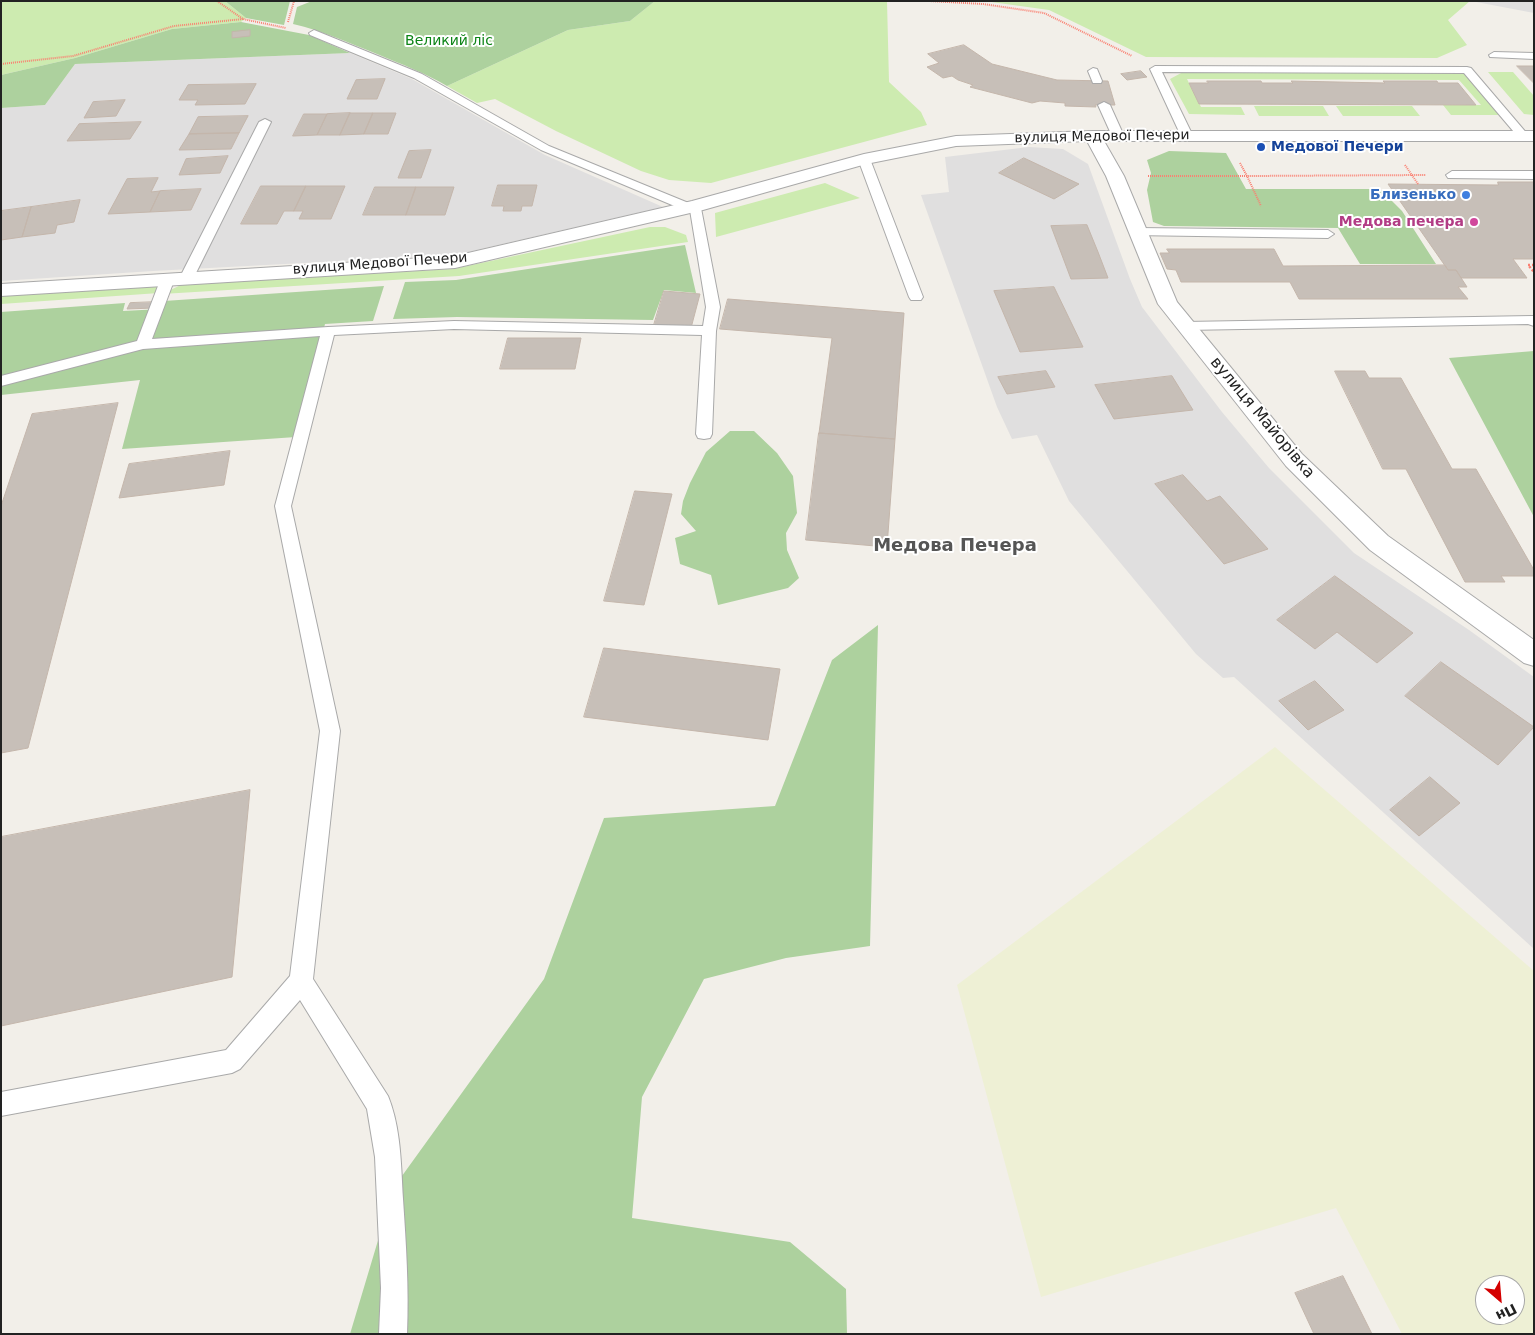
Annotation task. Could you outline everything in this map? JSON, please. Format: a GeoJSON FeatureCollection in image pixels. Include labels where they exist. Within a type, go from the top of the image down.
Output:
{"type":"FeatureCollection","features":[{"type":"Feature","properties":{"kind":"street","name":"вулиця Медової Печери"},"geometry":{"type":"LineString","coordinates":[[1,290],[455,262],[692,207],[864,159],[956,141],[1094,136],[1530,140]]}},
{"type":"Feature","properties":{"kind":"street","name":"вулиця Майорівка"},"geometry":{"type":"LineString","coordinates":[[1094,136],[1115,176],[1168,304],[1294,460],[1379,542],[1534,655]]}},
{"type":"Feature","properties":{"kind":"lane"},"geometry":{"type":"LineString","coordinates":[[314,33],[418,76],[545,148],[692,207],[713,307],[709,331],[704,434]]}},
{"type":"Feature","properties":{"kind":"lane"},"geometry":{"type":"LineString","coordinates":[[1494,55],[1534,56]]}},
{"type":"Feature","properties":{"kind":"lane"},"geometry":{"type":"LineString","coordinates":[[1187,136],[1155,69],[1467,70],[1530,140]]}},
{"type":"Feature","properties":{"kind":"lane"},"geometry":{"type":"LineString","coordinates":[[1104,105],[1118,136]]}},
{"type":"Feature","properties":{"kind":"lane"},"geometry":{"type":"LineString","coordinates":[[143,344],[177,278],[265,122]]}},
{"type":"Feature","properties":{"kind":"lane"},"geometry":{"type":"LineString","coordinates":[[864,159],[916,298]]}},
{"type":"Feature","properties":{"kind":"lane"},"geometry":{"type":"LineString","coordinates":[[1452,175],[1534,175]]}},
{"type":"Feature","properties":{"kind":"lane"},"geometry":{"type":"LineString","coordinates":[[1137,232],[1328,234]]}},
{"type":"Feature","properties":{"kind":"lane"},"geometry":{"type":"LineString","coordinates":[[1185,326],[1532,320],[1534,322]]}},
{"type":"Feature","properties":{"kind":"lane"},"geometry":{"type":"LineString","coordinates":[[1,381],[143,344],[328,331],[454,325],[709,331]]}},
{"type":"Feature","properties":{"kind":"lane"},"geometry":{"type":"LineString","coordinates":[[1,1104],[232,1061],[301,981],[330,731],[282,506],[328,331]]}},
{"type":"Feature","properties":{"kind":"lane"},"geometry":{"type":"LineString","coordinates":[[301,981],[379,1105],[388,1157],[395,1288],[393,1334]]}},
{"type":"Feature","properties":{"kind":"path"},"geometry":{"type":"LineString","coordinates":[[217,1],[243,19]]}},
{"type":"Feature","properties":{"kind":"path"},"geometry":{"type":"LineString","coordinates":[[1,64],[73,56],[174,26],[243,19],[287,28],[294,1]]}},
{"type":"Feature","properties":{"kind":"path"},"geometry":{"type":"LineString","coordinates":[[1239,162],[1275,234]]}},
{"type":"Feature","properties":{"kind":"path"},"geometry":{"type":"LineString","coordinates":[[1115,176],[1452,175]]}},
{"type":"Feature","properties":{"kind":"path"},"geometry":{"type":"LineString","coordinates":[[1534,265],[1528,265],[1534,272]]}},
{"type":"Feature","properties":{"kind":"shaded area"},"geometry":{"type":"Polygon","coordinates":[[[1471,1],[1534,1],[1534,13],[1471,1]]]}},
{"type":"Feature","properties":{"kind":"shaded area"},"geometry":{"type":"Polygon","coordinates":[[[350,53],[412,79],[545,155],[663,207],[455,255],[1,281],[1,108],[45,105],[75,64],[350,53]]]}},
{"type":"Feature","properties":{"kind":"shaded area"},"geometry":{"type":"Polygon","coordinates":[[[1029,147],[1063,149],[1088,164],[1142,307],[1222,412],[1269,468],[1354,553],[1469,630],[1534,677],[1534,949],[1234,677],[1223,678],[1196,654],[1069,501],[1037,435],[1012,439],[997,407],[921,195],[949,192],[945,157],[1029,147]]]}},
{"type":"Feature","properties":{"kind":"green space"},"geometry":{"type":"Polygon","coordinates":[[[1,1],[225,1],[246,18],[241,22],[172,29],[75,58],[1,75],[1,1]]]}},
{"type":"Feature","properties":{"kind":"green space"},"geometry":{"type":"Polygon","coordinates":[[[225,1],[290,1],[284,25],[246,18],[225,1]]]}},
{"type":"Feature","properties":{"kind":"green space","name":"Великий ліс"},"geometry":{"type":"Polygon","coordinates":[[[312,1],[655,1],[630,21],[568,30],[447,86],[413,69],[346,42],[293,24],[297,7],[312,1]]]}},
{"type":"Feature","properties":{"kind":"green space"},"geometry":{"type":"Polygon","coordinates":[[[655,1],[887,1],[889,82],[921,112],[927,125],[711,183],[669,180],[641,171],[556,131],[495,99],[477,103],[447,86],[568,30],[630,21],[655,1]]]}},
{"type":"Feature","properties":{"kind":"green space"},"geometry":{"type":"Polygon","coordinates":[[[984,1],[1470,1],[1448,20],[1467,45],[1437,58],[1146,57],[1049,10],[984,1]]]}},
{"type":"Feature","properties":{"kind":"green space"},"geometry":{"type":"Polygon","coordinates":[[[241,22],[309,35],[350,53],[75,64],[45,105],[1,108],[1,75],[75,58],[172,29],[241,22]]]}},
{"type":"Feature","properties":{"kind":"green space"},"geometry":{"type":"Polygon","coordinates":[[[1183,72],[1464,73],[1501,115],[1451,115],[1443,105],[1481,105],[1459,80],[1187,79],[1201,107],[1241,107],[1245,115],[1189,114],[1170,79],[1183,72]]]}},
{"type":"Feature","properties":{"kind":"green space"},"geometry":{"type":"Polygon","coordinates":[[[1488,72],[1513,72],[1534,96],[1534,115],[1524,114],[1488,72]]]}},
{"type":"Feature","properties":{"kind":"green space"},"geometry":{"type":"Polygon","coordinates":[[[1254,106],[1323,106],[1329,116],[1259,116],[1254,106]]]}},
{"type":"Feature","properties":{"kind":"green space"},"geometry":{"type":"Polygon","coordinates":[[[1336,106],[1412,106],[1420,116],[1343,116],[1336,106]]]}},
{"type":"Feature","properties":{"kind":"green space"},"geometry":{"type":"Polygon","coordinates":[[[1169,151],[1226,153],[1246,189],[1380,189],[1402,211],[1436,264],[1360,264],[1338,228],[1164,226],[1153,222],[1147,190],[1151,173],[1147,160],[1169,151]]]}},
{"type":"Feature","properties":{"kind":"green space"},"geometry":{"type":"Polygon","coordinates":[[[825,183],[860,198],[716,237],[715,213],[825,183]]]}},
{"type":"Feature","properties":{"kind":"green space"},"geometry":{"type":"Polygon","coordinates":[[[650,227],[665,227],[686,235],[688,242],[459,276],[162,294],[183,284],[453,269],[650,227]]]}},
{"type":"Feature","properties":{"kind":"green space"},"geometry":{"type":"Polygon","coordinates":[[[685,245],[696,293],[664,290],[653,320],[457,317],[393,319],[405,282],[456,280],[685,245]]]}},
{"type":"Feature","properties":{"kind":"green space"},"geometry":{"type":"Polygon","coordinates":[[[165,280],[159,293],[1,304],[1,292],[165,280]]]}},
{"type":"Feature","properties":{"kind":"green space"},"geometry":{"type":"Polygon","coordinates":[[[384,286],[373,321],[325,324],[296,437],[122,449],[140,380],[1,395],[1,312],[125,303],[123,311],[161,309],[164,301],[384,286]]]}},
{"type":"Feature","properties":{"kind":"green space"},"geometry":{"type":"Polygon","coordinates":[[[1534,351],[1534,517],[1449,358],[1534,351]]]}},
{"type":"Feature","properties":{"kind":"green space"},"geometry":{"type":"Polygon","coordinates":[[[730,431],[754,431],[777,453],[793,476],[797,513],[786,533],[787,550],[799,578],[788,588],[718,605],[711,575],[680,564],[675,538],[696,531],[681,514],[683,501],[706,452],[730,431]]]}},
{"type":"Feature","properties":{"kind":"green space"},"geometry":{"type":"Polygon","coordinates":[[[878,625],[870,946],[786,958],[704,979],[642,1097],[632,1218],[790,1242],[846,1289],[847,1334],[350,1334],[394,1187],[544,979],[604,818],[775,806],[832,660],[878,625]]]}},
{"type":"Feature","properties":{"kind":"green space"},"geometry":{"type":"Polygon","coordinates":[[[1275,747],[1534,971],[1534,1334],[1402,1334],[1336,1208],[1041,1297],[957,985],[1275,747]]]}},
{"type":"Feature","properties":{"kind":"building"},"geometry":{"type":"Polygon","coordinates":[[[250,30],[250,36],[232,38],[232,32],[250,30]]]}},
{"type":"Feature","properties":{"kind":"building"},"geometry":{"type":"Polygon","coordinates":[[[964,45],[992,64],[1057,80],[1108,81],[1115,105],[1095,105],[1096,107],[1065,106],[1065,103],[1040,101],[1032,103],[970,87],[973,85],[952,76],[943,78],[927,67],[939,63],[928,54],[964,45]]]}},
{"type":"Feature","properties":{"kind":"building"},"geometry":{"type":"Polygon","coordinates":[[[1517,66],[1534,66],[1534,83],[1517,66]]]}},
{"type":"Feature","properties":{"kind":"building"},"geometry":{"type":"Polygon","coordinates":[[[1141,71],[1147,77],[1127,80],[1121,74],[1141,71]]]}},
{"type":"Feature","properties":{"kind":"building"},"geometry":{"type":"Polygon","coordinates":[[[385,79],[377,99],[347,99],[356,80],[385,79]]]}},
{"type":"Feature","properties":{"kind":"building"},"geometry":{"type":"Polygon","coordinates":[[[1207,81],[1385,83],[1383,81],[1437,81],[1438,83],[1458,83],[1476,105],[1199,104],[1189,83],[1208,83],[1207,81]]]}},
{"type":"Feature","properties":{"kind":"building"},"geometry":{"type":"Polygon","coordinates":[[[256,84],[245,104],[195,105],[198,100],[179,100],[188,85],[256,84]]]}},
{"type":"Feature","properties":{"kind":"building"},"geometry":{"type":"Polygon","coordinates":[[[125,100],[116,116],[84,118],[93,102],[125,100]]]}},
{"type":"Feature","properties":{"kind":"building"},"geometry":{"type":"Polygon","coordinates":[[[350,113],[373,113],[364,134],[340,135],[350,113]]]}},
{"type":"Feature","properties":{"kind":"building"},"geometry":{"type":"Polygon","coordinates":[[[350,113],[340,135],[317,135],[327,114],[350,113]]]}},
{"type":"Feature","properties":{"kind":"building"},"geometry":{"type":"Polygon","coordinates":[[[373,113],[396,113],[388,134],[364,134],[373,113]]]}},
{"type":"Feature","properties":{"kind":"building"},"geometry":{"type":"Polygon","coordinates":[[[304,114],[327,114],[317,135],[293,136],[304,114]]]}},
{"type":"Feature","properties":{"kind":"building"},"geometry":{"type":"Polygon","coordinates":[[[248,116],[239,133],[189,134],[198,117],[248,116]]]}},
{"type":"Feature","properties":{"kind":"building"},"geometry":{"type":"Polygon","coordinates":[[[141,122],[130,139],[67,141],[79,124],[141,122]]]}},
{"type":"Feature","properties":{"kind":"building"},"geometry":{"type":"Polygon","coordinates":[[[239,133],[231,149],[179,150],[189,134],[239,133]]]}},
{"type":"Feature","properties":{"kind":"building"},"geometry":{"type":"Polygon","coordinates":[[[431,150],[421,178],[398,178],[409,151],[431,150]]]}},
{"type":"Feature","properties":{"kind":"building"},"geometry":{"type":"Polygon","coordinates":[[[228,156],[220,173],[179,175],[186,159],[228,156]]]}},
{"type":"Feature","properties":{"kind":"building"},"geometry":{"type":"Polygon","coordinates":[[[1024,158],[1079,184],[1054,199],[999,173],[1024,158]]]}},
{"type":"Feature","properties":{"kind":"building"},"geometry":{"type":"Polygon","coordinates":[[[158,178],[151,192],[160,191],[150,212],[108,214],[127,179],[158,178]]]}},
{"type":"Feature","properties":{"kind":"building","name":"Медова печера"},"geometry":{"type":"Polygon","coordinates":[[[1498,182],[1534,182],[1534,259],[1513,259],[1527,278],[1461,278],[1456,270],[1448,270],[1388,184],[1498,185],[1498,182]]]}},
{"type":"Feature","properties":{"kind":"building"},"geometry":{"type":"Polygon","coordinates":[[[498,185],[537,185],[532,206],[522,206],[521,211],[503,211],[504,206],[492,206],[498,185]]]}},
{"type":"Feature","properties":{"kind":"building"},"geometry":{"type":"Polygon","coordinates":[[[261,186],[306,186],[294,211],[284,211],[277,224],[241,224],[261,186]]]}},
{"type":"Feature","properties":{"kind":"building"},"geometry":{"type":"Polygon","coordinates":[[[306,186],[345,186],[331,219],[299,219],[303,211],[294,211],[306,186]]]}},
{"type":"Feature","properties":{"kind":"building"},"geometry":{"type":"Polygon","coordinates":[[[375,187],[416,187],[406,215],[363,215],[375,187]]]}},
{"type":"Feature","properties":{"kind":"building"},"geometry":{"type":"Polygon","coordinates":[[[416,187],[454,187],[445,215],[406,215],[416,187]]]}},
{"type":"Feature","properties":{"kind":"building"},"geometry":{"type":"Polygon","coordinates":[[[201,189],[191,210],[150,212],[160,191],[201,189]]]}},
{"type":"Feature","properties":{"kind":"building"},"geometry":{"type":"Polygon","coordinates":[[[80,200],[74,222],[57,225],[55,233],[22,237],[31,207],[80,200]]]}},
{"type":"Feature","properties":{"kind":"building"},"geometry":{"type":"Polygon","coordinates":[[[31,207],[22,237],[1,240],[1,211],[31,207]]]}},
{"type":"Feature","properties":{"kind":"building"},"geometry":{"type":"Polygon","coordinates":[[[1087,225],[1108,278],[1071,279],[1051,226],[1087,225]]]}},
{"type":"Feature","properties":{"kind":"building"},"geometry":{"type":"Polygon","coordinates":[[[1167,249],[1274,249],[1283,266],[1445,265],[1448,270],[1456,270],[1467,287],[1458,287],[1468,299],[1299,299],[1290,282],[1181,282],[1176,270],[1167,269],[1160,253],[1169,253],[1167,249]]]}},
{"type":"Feature","properties":{"kind":"building"},"geometry":{"type":"Polygon","coordinates":[[[1054,287],[1083,347],[1020,352],[994,291],[1054,287]]]}},
{"type":"Feature","properties":{"kind":"building"},"geometry":{"type":"Polygon","coordinates":[[[664,291],[700,294],[691,328],[654,325],[664,291]]]}},
{"type":"Feature","properties":{"kind":"building"},"geometry":{"type":"Polygon","coordinates":[[[728,299],[904,313],[895,439],[819,433],[832,338],[720,329],[728,299]]]}},
{"type":"Feature","properties":{"kind":"building"},"geometry":{"type":"Polygon","coordinates":[[[156,302],[154,308],[127,309],[130,303],[156,302]]]}},
{"type":"Feature","properties":{"kind":"building"},"geometry":{"type":"Polygon","coordinates":[[[508,338],[581,338],[575,369],[500,369],[508,338]]]}},
{"type":"Feature","properties":{"kind":"building"},"geometry":{"type":"Polygon","coordinates":[[[1046,371],[1055,387],[1007,394],[998,377],[1046,371]]]}},
{"type":"Feature","properties":{"kind":"building"},"geometry":{"type":"Polygon","coordinates":[[[1335,371],[1365,371],[1369,378],[1401,378],[1452,469],[1476,469],[1534,570],[1534,576],[1501,576],[1505,582],[1465,582],[1406,469],[1383,469],[1335,371]]]}},
{"type":"Feature","properties":{"kind":"building"},"geometry":{"type":"Polygon","coordinates":[[[1172,376],[1193,410],[1114,419],[1095,385],[1172,376]]]}},
{"type":"Feature","properties":{"kind":"building"},"geometry":{"type":"Polygon","coordinates":[[[118,403],[28,748],[1,753],[1,506],[32,414],[118,403]]]}},
{"type":"Feature","properties":{"kind":"building"},"geometry":{"type":"Polygon","coordinates":[[[819,433],[895,439],[887,547],[806,540],[819,433]]]}},
{"type":"Feature","properties":{"kind":"building"},"geometry":{"type":"Polygon","coordinates":[[[230,451],[224,485],[119,498],[129,464],[230,451]]]}},
{"type":"Feature","properties":{"kind":"building"},"geometry":{"type":"Polygon","coordinates":[[[1183,475],[1207,501],[1220,496],[1268,549],[1224,564],[1155,484],[1183,475]]]}},
{"type":"Feature","properties":{"kind":"building"},"geometry":{"type":"Polygon","coordinates":[[[635,491],[672,494],[644,605],[604,601],[635,491]]]}},
{"type":"Feature","properties":{"kind":"building"},"geometry":{"type":"Polygon","coordinates":[[[1335,576],[1413,633],[1377,663],[1337,632],[1315,649],[1277,620],[1335,576]]]}},
{"type":"Feature","properties":{"kind":"building"},"geometry":{"type":"Polygon","coordinates":[[[604,648],[780,669],[768,740],[584,717],[604,648]]]}},
{"type":"Feature","properties":{"kind":"building"},"geometry":{"type":"Polygon","coordinates":[[[1441,662],[1534,727],[1498,765],[1405,696],[1441,662]]]}},
{"type":"Feature","properties":{"kind":"building"},"geometry":{"type":"Polygon","coordinates":[[[1315,681],[1344,710],[1308,730],[1279,701],[1315,681]]]}},
{"type":"Feature","properties":{"kind":"building"},"geometry":{"type":"Polygon","coordinates":[[[1430,777],[1460,803],[1419,836],[1390,810],[1430,777]]]}},
{"type":"Feature","properties":{"kind":"building"},"geometry":{"type":"Polygon","coordinates":[[[250,790],[232,977],[1,1026],[1,837],[250,790]]]}},
{"type":"Feature","properties":{"kind":"building"},"geometry":{"type":"Polygon","coordinates":[[[1343,1276],[1372,1334],[1314,1334],[1295,1293],[1343,1276]]]}},
{"type":"Feature","properties":{"kind":"place","name":"Медової Печери"},"geometry":{"type":"Point","coordinates":[1261,147]}},
{"type":"Feature","properties":{"kind":"place","name":"Близенько"},"geometry":{"type":"Point","coordinates":[1466,195]}},
{"type":"Feature","properties":{"kind":"place","name":"Медова печера"},"geometry":{"type":"Point","coordinates":[1474,222]}},
{"type":"Feature","properties":{"kind":"district","name":"Медова Печера"},"geometry":{"type":"Point","coordinates":[955,546]}}]}
